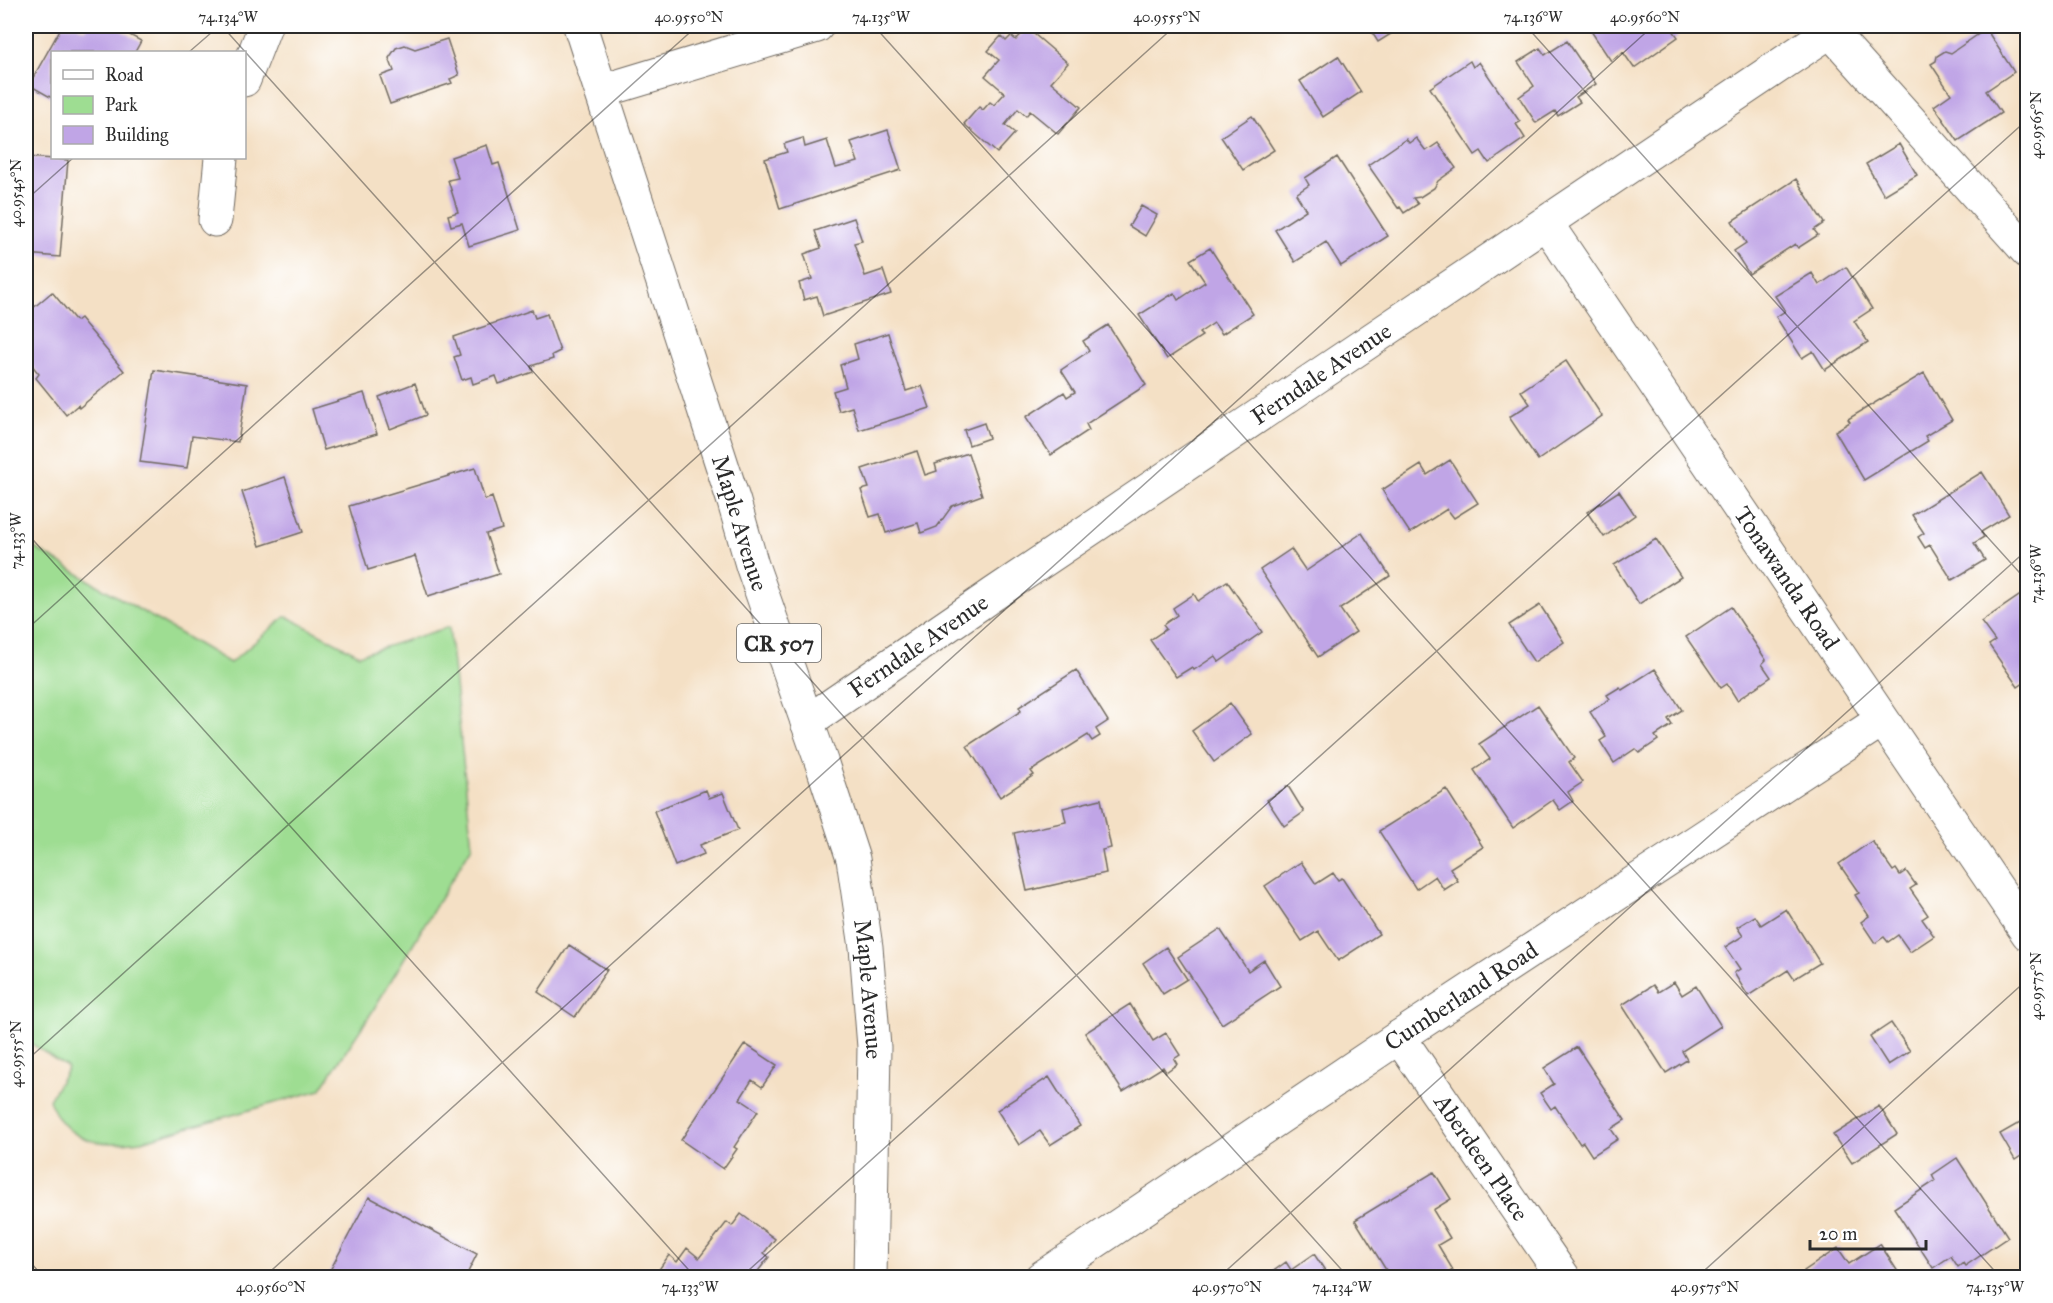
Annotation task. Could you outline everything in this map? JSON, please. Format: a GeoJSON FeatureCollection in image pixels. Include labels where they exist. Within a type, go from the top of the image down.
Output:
{"type":"FeatureCollection","features":[{"type":"Feature","properties":{"kind":"street"},"geometry":{"type":"LineString","coordinates":[[246,75],[265,26]]}},
{"type":"Feature","properties":{"kind":"street","name":"Maple Avenue"},"geometry":{"type":"LineString","coordinates":[[580,26],[734,502],[752,565],[853,860],[866,947],[874,1047],[870,1278]]}},
{"type":"Feature","properties":{"kind":"street"},"geometry":{"type":"LineString","coordinates":[[602,91],[817,26]]}},
{"type":"Feature","properties":{"kind":"street"},"geometry":{"type":"LineString","coordinates":[[1834,28],[2028,252]]}},
{"type":"Feature","properties":{"kind":"street","name":"Ferndale Avenue"},"geometry":{"type":"LineString","coordinates":[[807,722],[1834,28]]}},
{"type":"Feature","properties":{"kind":"street"},"geometry":{"type":"LineString","coordinates":[[215,220],[221,159]]}},
{"type":"Feature","properties":{"kind":"street","name":"Tonawanda Road"},"geometry":{"type":"LineString","coordinates":[[1546,223],[2028,934]]}},
{"type":"Feature","properties":{"kind":"street","name":"Cumberland Road"},"geometry":{"type":"LineString","coordinates":[[1041,1278],[1399,1037],[1882,720]]}},
{"type":"Feature","properties":{"kind":"street","name":"Aberdeen Place"},"geometry":{"type":"LineString","coordinates":[[1399,1037],[1564,1278]]}},
{"type":"Feature","properties":{"kind":"green space"},"geometry":{"type":"Polygon","coordinates":[[[26,543],[230,663],[286,616],[359,655],[449,627],[472,846],[372,1012],[320,1090],[141,1141],[126,1143],[86,1139],[65,1125],[56,1114],[49,1100],[68,1068],[26,1040],[26,543]]]}},
{"type":"Feature","properties":{"kind":"building"},"geometry":{"type":"Polygon","coordinates":[[[62,26],[77,26],[85,30],[87,26],[113,26],[141,41],[136,51],[51,51],[51,97],[29,85],[62,26]]]}},
{"type":"Feature","properties":{"kind":"building"},"geometry":{"type":"Polygon","coordinates":[[[1368,26],[1400,26],[1402,27],[1378,42],[1368,26]]]}},
{"type":"Feature","properties":{"kind":"building"},"geometry":{"type":"Polygon","coordinates":[[[1593,26],[1670,26],[1678,37],[1634,68],[1623,52],[1611,61],[1589,28],[1593,26]]]}},
{"type":"Feature","properties":{"kind":"building"},"geometry":{"type":"Polygon","coordinates":[[[1027,28],[1068,63],[1051,82],[1081,107],[1058,134],[1030,111],[1026,116],[1018,109],[1005,125],[1015,133],[997,153],[964,124],[979,107],[983,110],[990,102],[994,105],[1005,93],[985,76],[999,60],[988,51],[1001,36],[1006,41],[1011,36],[1016,40],[1027,28]]]}},
{"type":"Feature","properties":{"kind":"building"},"geometry":{"type":"Polygon","coordinates":[[[1986,29],[2014,72],[1986,91],[2001,113],[1958,141],[1934,106],[1951,94],[1931,64],[1936,61],[1937,56],[1945,51],[1951,53],[1986,29]]]}},
{"type":"Feature","properties":{"kind":"building"},"geometry":{"type":"Polygon","coordinates":[[[447,39],[459,75],[450,79],[452,83],[390,104],[380,76],[394,71],[389,58],[396,48],[405,45],[415,49],[447,39]]]}},
{"type":"Feature","properties":{"kind":"building"},"geometry":{"type":"Polygon","coordinates":[[[1567,41],[1596,84],[1576,97],[1580,102],[1558,116],[1555,111],[1536,123],[1519,97],[1534,86],[1518,62],[1540,48],[1545,55],[1567,41]]]}},
{"type":"Feature","properties":{"kind":"building"},"geometry":{"type":"Polygon","coordinates":[[[1338,56],[1361,92],[1323,117],[1300,81],[1338,56]]]}},
{"type":"Feature","properties":{"kind":"building"},"geometry":{"type":"Polygon","coordinates":[[[1470,61],[1473,67],[1479,62],[1520,122],[1516,124],[1525,138],[1489,163],[1481,151],[1475,155],[1430,88],[1470,61]]]}},
{"type":"Feature","properties":{"kind":"building"},"geometry":{"type":"Polygon","coordinates":[[[1252,116],[1274,150],[1243,170],[1221,137],[1252,116]]]}},
{"type":"Feature","properties":{"kind":"building"},"geometry":{"type":"Polygon","coordinates":[[[888,130],[901,170],[780,209],[765,159],[787,152],[784,144],[803,138],[805,147],[827,140],[836,168],[858,162],[851,142],[888,130]]]}},
{"type":"Feature","properties":{"kind":"building"},"geometry":{"type":"Polygon","coordinates":[[[1416,138],[1426,151],[1438,143],[1456,168],[1438,181],[1434,188],[1420,197],[1413,198],[1418,204],[1404,213],[1368,165],[1406,139],[1409,143],[1416,138]]]}},
{"type":"Feature","properties":{"kind":"building"},"geometry":{"type":"Polygon","coordinates":[[[1899,144],[1917,175],[1884,195],[1866,164],[1899,144]]]}},
{"type":"Feature","properties":{"kind":"building"},"geometry":{"type":"Polygon","coordinates":[[[487,145],[493,165],[499,163],[520,230],[469,246],[462,223],[451,226],[448,215],[458,212],[448,180],[458,178],[451,157],[487,145]]]}},
{"type":"Feature","properties":{"kind":"building"},"geometry":{"type":"Polygon","coordinates":[[[26,157],[68,160],[60,257],[26,254],[26,157]]]}},
{"type":"Feature","properties":{"kind":"building"},"geometry":{"type":"Polygon","coordinates":[[[1337,157],[1388,236],[1341,266],[1326,242],[1295,262],[1275,230],[1306,210],[1296,194],[1309,185],[1305,178],[1337,157]]]}},
{"type":"Feature","properties":{"kind":"building"},"geometry":{"type":"Polygon","coordinates":[[[1796,179],[1824,223],[1814,230],[1818,235],[1798,248],[1795,244],[1749,274],[1734,251],[1746,243],[1732,221],[1796,179]]]}},
{"type":"Feature","properties":{"kind":"building"},"geometry":{"type":"Polygon","coordinates":[[[1141,206],[1157,215],[1145,236],[1129,226],[1141,206]]]}},
{"type":"Feature","properties":{"kind":"building"},"geometry":{"type":"Polygon","coordinates":[[[854,218],[862,241],[854,243],[865,276],[883,270],[891,294],[823,316],[817,296],[804,300],[799,283],[812,279],[804,254],[821,248],[815,231],[854,218]]]}},
{"type":"Feature","properties":{"kind":"building"},"geometry":{"type":"Polygon","coordinates":[[[1210,248],[1253,314],[1222,334],[1214,323],[1199,333],[1202,336],[1167,359],[1139,315],[1174,293],[1178,300],[1205,282],[1190,260],[1210,248]]]}},
{"type":"Feature","properties":{"kind":"building"},"geometry":{"type":"Polygon","coordinates":[[[1846,267],[1872,309],[1854,321],[1868,342],[1825,370],[1813,351],[1802,358],[1776,317],[1785,311],[1775,296],[1812,273],[1819,285],[1846,267]]]}},
{"type":"Feature","properties":{"kind":"building"},"geometry":{"type":"Polygon","coordinates":[[[52,292],[76,321],[80,318],[124,371],[79,408],[78,405],[66,415],[36,378],[39,374],[26,358],[26,314],[52,292]]]}},
{"type":"Feature","properties":{"kind":"building"},"geometry":{"type":"Polygon","coordinates":[[[532,310],[535,318],[547,314],[560,351],[552,355],[553,359],[531,366],[533,372],[499,384],[496,376],[473,384],[471,377],[462,380],[454,357],[460,355],[454,337],[532,310]]]}},
{"type":"Feature","properties":{"kind":"building"},"geometry":{"type":"Polygon","coordinates":[[[1108,325],[1146,385],[1086,424],[1089,430],[1051,455],[1026,417],[1064,392],[1067,397],[1075,392],[1061,370],[1089,351],[1083,341],[1108,325]]]}},
{"type":"Feature","properties":{"kind":"building"},"geometry":{"type":"Polygon","coordinates":[[[888,333],[906,391],[922,386],[930,408],[859,430],[852,407],[839,411],[833,391],[846,387],[840,365],[858,359],[854,344],[888,333]]]}},
{"type":"Feature","properties":{"kind":"building"},"geometry":{"type":"Polygon","coordinates":[[[1566,361],[1602,416],[1538,460],[1509,417],[1530,404],[1521,391],[1566,361]]]}},
{"type":"Feature","properties":{"kind":"building"},"geometry":{"type":"Polygon","coordinates":[[[154,370],[247,384],[238,442],[192,436],[187,468],[140,462],[154,370]]]}},
{"type":"Feature","properties":{"kind":"building"},"geometry":{"type":"Polygon","coordinates":[[[1924,373],[1952,420],[1925,436],[1928,441],[1864,480],[1835,431],[1850,422],[1848,419],[1924,373]]]}},
{"type":"Feature","properties":{"kind":"building"},"geometry":{"type":"Polygon","coordinates":[[[415,383],[426,415],[390,429],[379,397],[415,383]]]}},
{"type":"Feature","properties":{"kind":"building"},"geometry":{"type":"Polygon","coordinates":[[[364,393],[377,434],[324,450],[312,409],[364,393]]]}},
{"type":"Feature","properties":{"kind":"building"},"geometry":{"type":"Polygon","coordinates":[[[984,423],[989,438],[969,445],[964,430],[984,423]]]}},
{"type":"Feature","properties":{"kind":"building"},"geometry":{"type":"Polygon","coordinates":[[[917,451],[925,475],[937,471],[935,464],[968,453],[982,495],[952,506],[937,527],[921,533],[918,523],[886,533],[880,514],[870,517],[861,490],[869,488],[862,469],[917,451]]]}},
{"type":"Feature","properties":{"kind":"building"},"geometry":{"type":"Polygon","coordinates":[[[1450,460],[1478,503],[1454,518],[1447,509],[1410,533],[1382,490],[1421,465],[1427,475],[1450,460]]]}},
{"type":"Feature","properties":{"kind":"building"},"geometry":{"type":"Polygon","coordinates":[[[475,468],[485,500],[492,497],[502,529],[486,534],[499,574],[428,596],[415,556],[368,570],[349,506],[475,468]]]}},
{"type":"Feature","properties":{"kind":"building"},"geometry":{"type":"Polygon","coordinates":[[[1982,472],[2009,515],[1981,532],[1984,537],[1974,543],[1985,560],[1952,580],[1930,545],[1925,548],[1918,537],[1924,533],[1912,515],[1982,472]]]}},
{"type":"Feature","properties":{"kind":"building"},"geometry":{"type":"Polygon","coordinates":[[[285,477],[303,532],[260,546],[242,492],[285,477]]]}},
{"type":"Feature","properties":{"kind":"building"},"geometry":{"type":"Polygon","coordinates":[[[1619,491],[1635,515],[1604,537],[1587,512],[1619,491]]]}},
{"type":"Feature","properties":{"kind":"building"},"geometry":{"type":"Polygon","coordinates":[[[1362,533],[1390,576],[1340,609],[1356,632],[1318,657],[1260,570],[1291,549],[1306,571],[1362,533]]]}},
{"type":"Feature","properties":{"kind":"building"},"geometry":{"type":"Polygon","coordinates":[[[1656,539],[1681,577],[1639,604],[1614,565],[1656,539]]]}},
{"type":"Feature","properties":{"kind":"building"},"geometry":{"type":"Polygon","coordinates":[[[1227,581],[1262,632],[1219,662],[1215,656],[1194,670],[1192,667],[1176,677],[1150,640],[1166,629],[1163,625],[1177,615],[1173,608],[1194,594],[1198,601],[1227,581]]]}},
{"type":"Feature","properties":{"kind":"building"},"geometry":{"type":"Polygon","coordinates":[[[2028,590],[2028,680],[2018,687],[1989,645],[1995,641],[1981,622],[2028,590]]]}},
{"type":"Feature","properties":{"kind":"building"},"geometry":{"type":"Polygon","coordinates":[[[1540,605],[1564,642],[1534,662],[1509,625],[1540,605]]]}},
{"type":"Feature","properties":{"kind":"building"},"geometry":{"type":"Polygon","coordinates":[[[1731,607],[1766,660],[1762,664],[1771,677],[1737,700],[1727,684],[1721,688],[1686,637],[1731,607]]]}},
{"type":"Feature","properties":{"kind":"building"},"geometry":{"type":"Polygon","coordinates":[[[1655,669],[1682,710],[1668,719],[1672,725],[1655,736],[1658,740],[1639,753],[1635,749],[1614,763],[1600,741],[1606,737],[1590,712],[1610,699],[1607,695],[1620,687],[1622,690],[1655,669]]]}},
{"type":"Feature","properties":{"kind":"building"},"geometry":{"type":"Polygon","coordinates":[[[1076,670],[1108,721],[1096,729],[1100,736],[1092,741],[1088,735],[1031,771],[1034,775],[1000,797],[967,746],[1021,711],[1019,707],[1076,670]]]}},
{"type":"Feature","properties":{"kind":"building"},"geometry":{"type":"Polygon","coordinates":[[[1230,703],[1252,734],[1214,762],[1192,731],[1230,703]]]}},
{"type":"Feature","properties":{"kind":"building"},"geometry":{"type":"Polygon","coordinates":[[[1538,705],[1574,758],[1569,762],[1583,782],[1568,792],[1573,801],[1560,810],[1553,800],[1513,828],[1474,770],[1490,759],[1479,744],[1538,705]]]}},
{"type":"Feature","properties":{"kind":"building"},"geometry":{"type":"Polygon","coordinates":[[[1288,786],[1304,812],[1284,826],[1267,800],[1288,786]]]}},
{"type":"Feature","properties":{"kind":"building"},"geometry":{"type":"Polygon","coordinates":[[[1446,789],[1483,847],[1450,868],[1458,881],[1444,890],[1435,876],[1416,889],[1379,831],[1446,789]]]}},
{"type":"Feature","properties":{"kind":"building"},"geometry":{"type":"Polygon","coordinates":[[[706,790],[709,798],[723,793],[738,830],[700,845],[704,854],[675,866],[654,811],[706,790]]]}},
{"type":"Feature","properties":{"kind":"building"},"geometry":{"type":"Polygon","coordinates":[[[1101,799],[1111,848],[1102,850],[1106,873],[1027,891],[1014,833],[1066,822],[1063,808],[1101,799]]]}},
{"type":"Feature","properties":{"kind":"building"},"geometry":{"type":"Polygon","coordinates":[[[1872,841],[1893,871],[1896,869],[1900,875],[1906,871],[1916,885],[1910,889],[1928,915],[1922,919],[1934,936],[1910,952],[1898,935],[1888,942],[1884,937],[1875,943],[1861,922],[1869,916],[1855,895],[1859,893],[1839,864],[1872,841]]]}},
{"type":"Feature","properties":{"kind":"building"},"geometry":{"type":"Polygon","coordinates":[[[1301,862],[1316,884],[1333,873],[1338,880],[1342,878],[1379,934],[1338,961],[1318,931],[1302,941],[1265,886],[1301,862]]]}},
{"type":"Feature","properties":{"kind":"building"},"geometry":{"type":"Polygon","coordinates":[[[1786,909],[1820,963],[1794,979],[1788,970],[1748,996],[1734,973],[1740,969],[1725,947],[1743,936],[1737,927],[1755,916],[1761,925],[1786,909]]]}},
{"type":"Feature","properties":{"kind":"building"},"geometry":{"type":"Polygon","coordinates":[[[1220,929],[1248,971],[1264,960],[1280,986],[1222,1024],[1178,957],[1220,929]]]}},
{"type":"Feature","properties":{"kind":"building"},"geometry":{"type":"Polygon","coordinates":[[[569,945],[607,970],[575,1017],[538,992],[569,945]]]}},
{"type":"Feature","properties":{"kind":"building"},"geometry":{"type":"Polygon","coordinates":[[[1166,947],[1187,979],[1163,994],[1143,963],[1166,947]]]}},
{"type":"Feature","properties":{"kind":"building"},"geometry":{"type":"Polygon","coordinates":[[[1674,982],[1682,995],[1696,986],[1721,1026],[1682,1051],[1687,1060],[1666,1073],[1622,1005],[1653,985],[1658,992],[1674,982]]]}},
{"type":"Feature","properties":{"kind":"building"},"geometry":{"type":"Polygon","coordinates":[[[1130,1004],[1153,1041],[1166,1033],[1180,1055],[1174,1059],[1177,1064],[1166,1072],[1163,1067],[1123,1092],[1085,1033],[1130,1004]]]}},
{"type":"Feature","properties":{"kind":"building"},"geometry":{"type":"Polygon","coordinates":[[[1891,1023],[1910,1051],[1888,1065],[1870,1037],[1891,1023]]]}},
{"type":"Feature","properties":{"kind":"building"},"geometry":{"type":"Polygon","coordinates":[[[745,1044],[777,1065],[762,1087],[752,1080],[740,1099],[758,1111],[734,1147],[737,1149],[723,1169],[681,1140],[745,1044]]]}},
{"type":"Feature","properties":{"kind":"building"},"geometry":{"type":"Polygon","coordinates":[[[1577,1047],[1625,1120],[1611,1129],[1618,1139],[1592,1156],[1583,1142],[1580,1144],[1555,1106],[1551,1109],[1540,1093],[1554,1084],[1544,1068],[1577,1047]]]}},
{"type":"Feature","properties":{"kind":"building"},"geometry":{"type":"Polygon","coordinates":[[[1049,1077],[1080,1126],[1050,1145],[1040,1131],[1019,1145],[997,1110],[1049,1077]]]}},
{"type":"Feature","properties":{"kind":"building"},"geometry":{"type":"Polygon","coordinates":[[[1879,1106],[1897,1134],[1852,1163],[1833,1135],[1879,1106]]]}},
{"type":"Feature","properties":{"kind":"building"},"geometry":{"type":"Polygon","coordinates":[[[2028,1118],[2028,1160],[2024,1154],[2015,1160],[2000,1134],[2028,1118]]]}},
{"type":"Feature","properties":{"kind":"building"},"geometry":{"type":"Polygon","coordinates":[[[1957,1158],[2008,1237],[1965,1266],[1963,1263],[1958,1267],[1951,1256],[1933,1268],[1894,1208],[1935,1181],[1932,1175],[1957,1158]]]}},
{"type":"Feature","properties":{"kind":"building"},"geometry":{"type":"Polygon","coordinates":[[[1434,1172],[1451,1199],[1433,1210],[1450,1238],[1438,1245],[1453,1270],[1440,1278],[1391,1278],[1355,1220],[1434,1172]]]}},
{"type":"Feature","properties":{"kind":"building"},"geometry":{"type":"Polygon","coordinates":[[[369,1197],[477,1254],[465,1278],[326,1278],[369,1197]]]}},
{"type":"Feature","properties":{"kind":"building"},"geometry":{"type":"Polygon","coordinates":[[[741,1214],[775,1239],[764,1253],[769,1257],[755,1275],[758,1278],[653,1278],[669,1255],[677,1262],[687,1248],[699,1258],[727,1222],[732,1226],[741,1214]]]}},
{"type":"Feature","properties":{"kind":"building"},"geometry":{"type":"Polygon","coordinates":[[[1880,1244],[1902,1278],[1808,1278],[1804,1271],[1838,1248],[1849,1264],[1880,1244]]]}},
{"type":"Feature","properties":{"kind":"building"},"geometry":{"type":"Polygon","coordinates":[[[1314,1254],[1330,1278],[1264,1278],[1286,1262],[1291,1270],[1314,1254]]]}}]}
